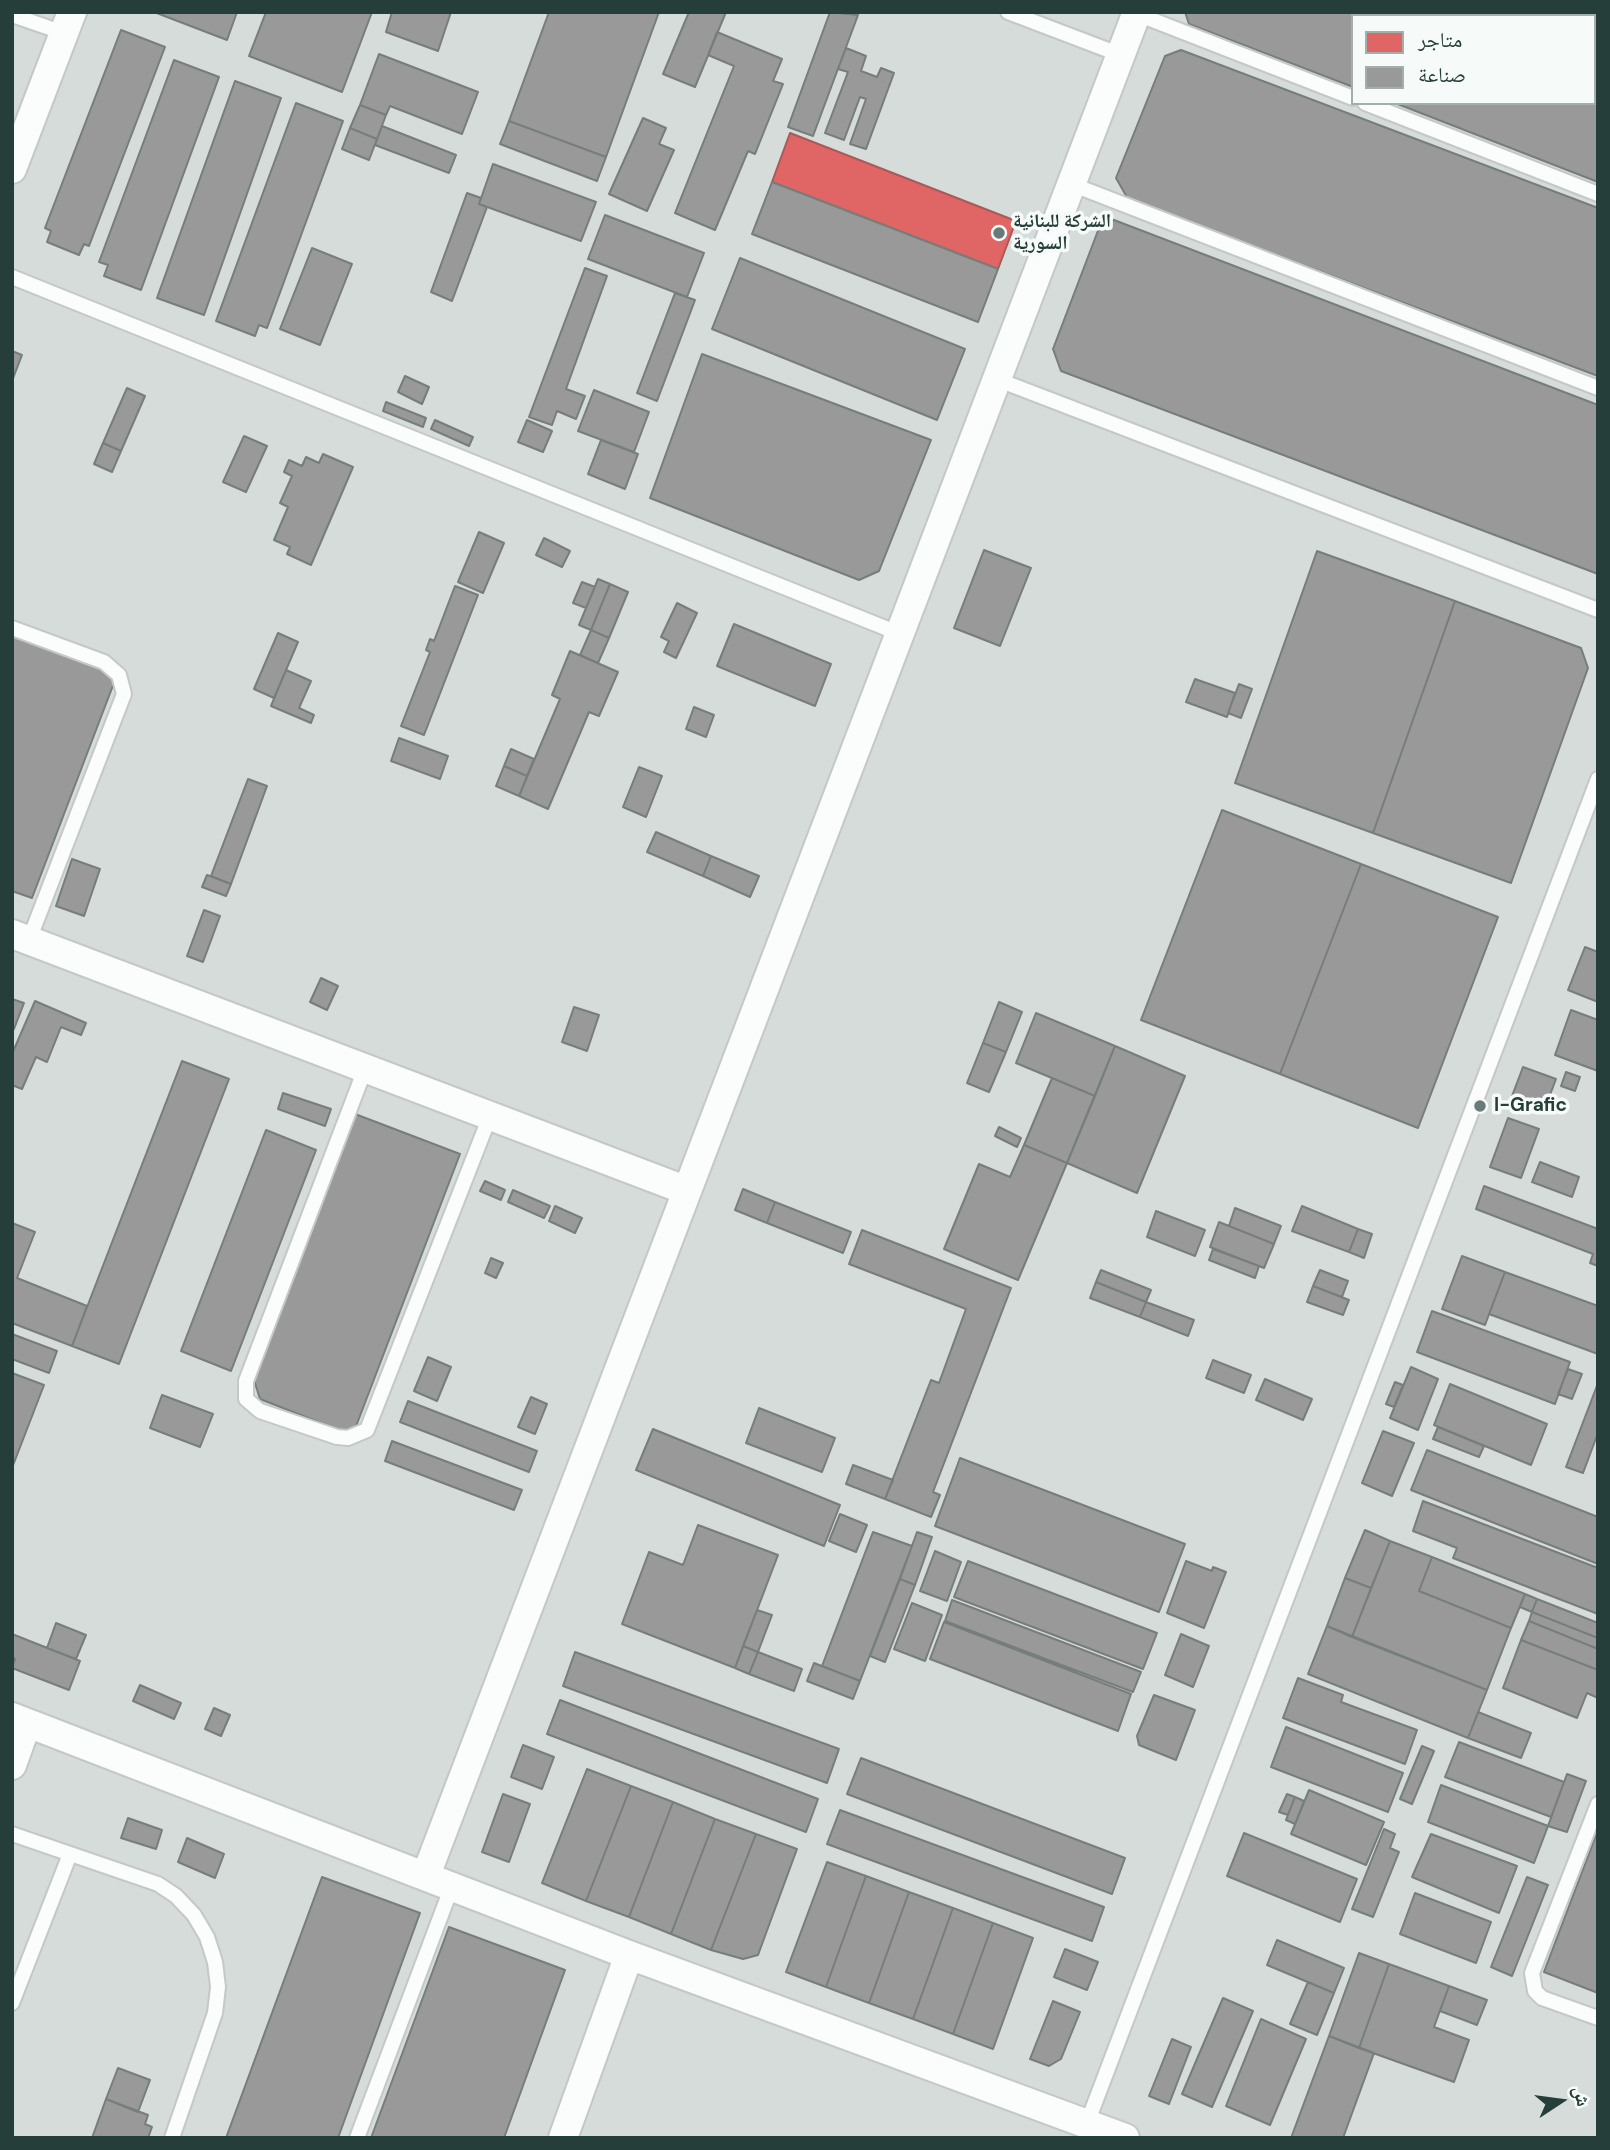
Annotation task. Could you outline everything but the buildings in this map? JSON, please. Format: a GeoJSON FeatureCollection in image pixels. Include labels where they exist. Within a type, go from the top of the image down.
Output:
{"type":"FeatureCollection","features":[{"type":"Feature","properties":{"kind":"street"},"geometry":{"type":"LineString","coordinates":[[426,1875],[685,1190],[1137,13]]}},
{"type":"Feature","properties":{"kind":"street"},"geometry":{"type":"LineString","coordinates":[[12,169],[68,23]]}},
{"type":"Feature","properties":{"kind":"street"},"geometry":{"type":"LineString","coordinates":[[21,937],[685,1190]]}},
{"type":"Feature","properties":{"kind":"street"},"geometry":{"type":"LineString","coordinates":[[12,1765],[20,1720],[629,1955],[1086,2126],[1125,2138]]}},
{"type":"Feature","properties":{"kind":"street"},"geometry":{"type":"LineString","coordinates":[[563,2138],[629,1955]]}},
{"type":"Feature","properties":{"kind":"lane"},"geometry":{"type":"LineString","coordinates":[[1008,12],[1121,55]]}},
{"type":"Feature","properties":{"kind":"lane"},"geometry":{"type":"LineString","coordinates":[[1137,13],[1351,97]]}},
{"type":"Feature","properties":{"kind":"lane"},"geometry":{"type":"LineString","coordinates":[[12,15],[68,23]]}},
{"type":"Feature","properties":{"kind":"lane"},"geometry":{"type":"LineString","coordinates":[[1370,105],[1598,194]]}},
{"type":"Feature","properties":{"kind":"lane"},"geometry":{"type":"LineString","coordinates":[[1071,184],[1598,388]]}},
{"type":"Feature","properties":{"kind":"lane"},"geometry":{"type":"LineString","coordinates":[[12,277],[898,633]]}},
{"type":"Feature","properties":{"kind":"lane"},"geometry":{"type":"LineString","coordinates":[[996,379],[1598,610]]}},
{"type":"Feature","properties":{"kind":"lane"},"geometry":{"type":"LineString","coordinates":[[12,628],[104,662],[119,675],[124,694],[21,937]]}},
{"type":"Feature","properties":{"kind":"lane"},"geometry":{"type":"LineString","coordinates":[[1086,2126],[1598,779]]}},
{"type":"Feature","properties":{"kind":"lane"},"geometry":{"type":"LineString","coordinates":[[365,1069],[246,1381],[246,1399],[260,1411],[337,1437],[348,1438],[367,1430],[491,1116]]}},
{"type":"Feature","properties":{"kind":"lane"},"geometry":{"type":"LineString","coordinates":[[1598,1804],[1532,1973],[1535,1991],[1542,1998],[1598,2018]]}},
{"type":"Feature","properties":{"kind":"lane"},"geometry":{"type":"LineString","coordinates":[[12,1834],[158,1884],[176,1896],[194,1915],[207,1937],[215,1962],[218,1987],[215,2013],[172,2138]]}},
{"type":"Feature","properties":{"kind":"lane"},"geometry":{"type":"LineString","coordinates":[[12,2003],[70,1854]]}},
{"type":"Feature","properties":{"kind":"lane"},"geometry":{"type":"LineString","coordinates":[[357,2138],[452,1886]]}},
{"type":"Feature","properties":{"kind":"shaded area"},"geometry":{"type":"Polygon","coordinates":[[[12,12],[1598,12],[1598,2138],[12,2138],[12,12]]]}},
{"type":"Feature","properties":{"kind":"place","name":"الشركة للبنانية السورية"},"geometry":{"type":"Point","coordinates":[999,233]}},
{"type":"Feature","properties":{"kind":"place","name":"I-Grafic"},"geometry":{"type":"Point","coordinates":[1480,1106]}}]}
